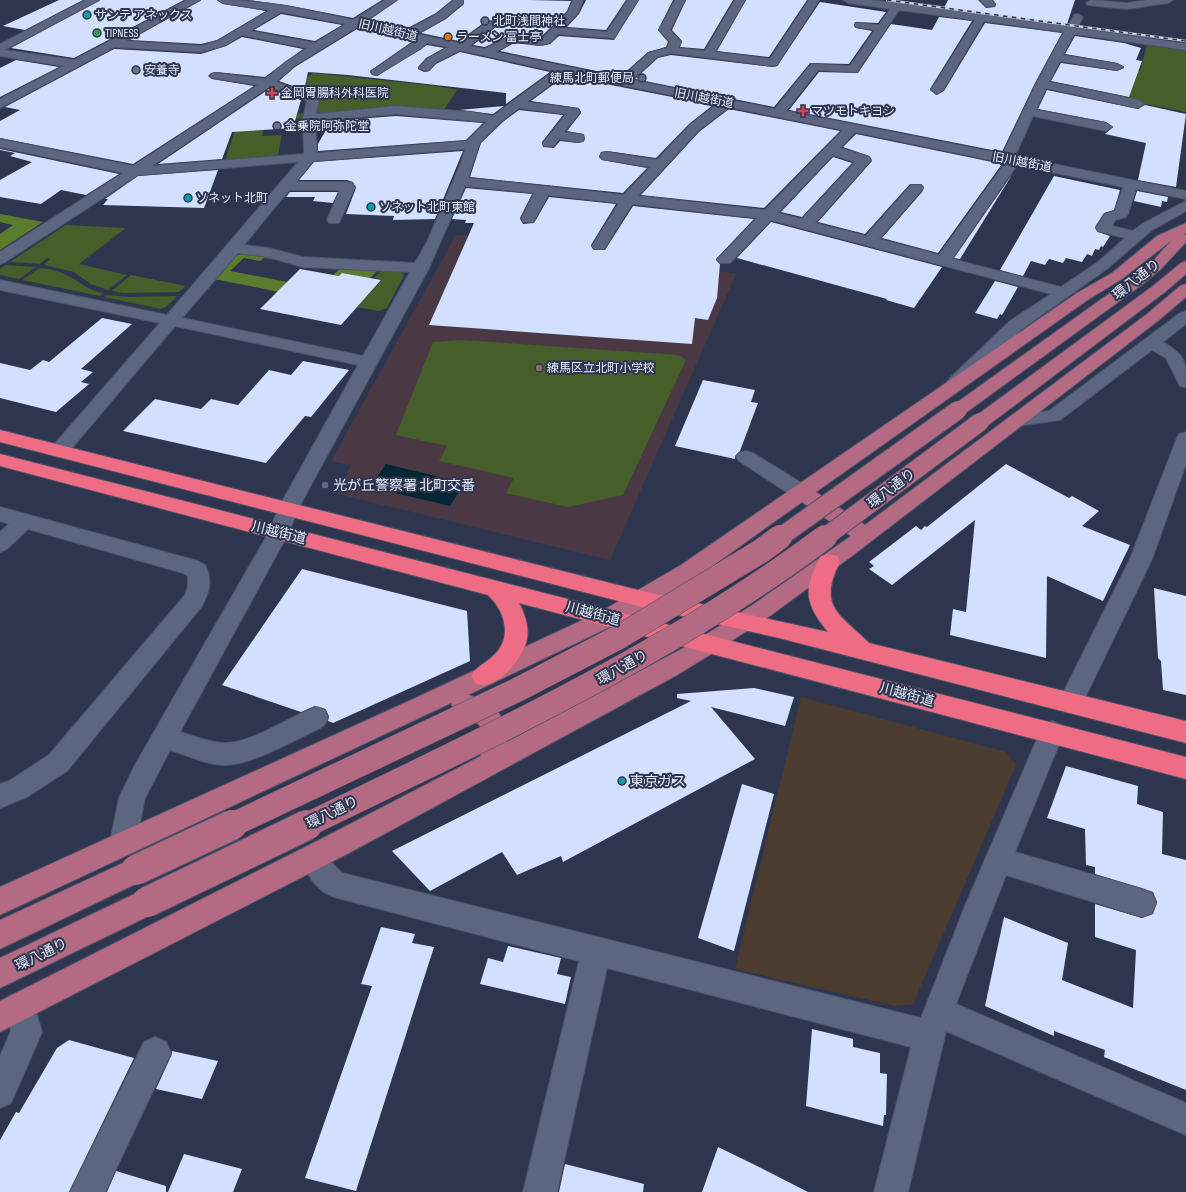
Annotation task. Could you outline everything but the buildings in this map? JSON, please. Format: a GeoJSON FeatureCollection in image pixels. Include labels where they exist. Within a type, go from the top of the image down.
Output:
{"type":"FeatureCollection","features":[{"type":"Feature","properties":{"kind":"highway","name":"川越街道"},"geometry":{"type":"LineString","coordinates":[[0,436],[642,598],[862,650],[1186,732]]}},
{"type":"Feature","properties":{"kind":"highway","name":"川越街道"},"geometry":{"type":"LineString","coordinates":[[0,460],[610,617],[1186,768]]}},
{"type":"Feature","properties":{"kind":"highway"},"geometry":{"type":"LineString","coordinates":[[829,562],[821,577],[820,595],[830,617],[839,630],[862,650]]}},
{"type":"Feature","properties":{"kind":"highway"},"geometry":{"type":"LineString","coordinates":[[483,676],[506,659],[516,637],[516,627],[511,606],[501,593],[492,587]]}},
{"type":"Feature","properties":{"kind":"main road"},"geometry":{"type":"LineString","coordinates":[[0,901],[418,708],[610,617],[688,571],[801,492],[950,402],[1083,296],[1117,276],[1162,239],[1186,227]]}},
{"type":"Feature","properties":{"kind":"main road","name":"環八通り"},"geometry":{"type":"LineString","coordinates":[[0,935],[517,690],[619,637],[761,551],[950,402],[1137,281],[1172,250],[1186,233]]}},
{"type":"Feature","properties":{"kind":"main road","name":"環八通り"},"geometry":{"type":"LineString","coordinates":[[0,973],[533,715],[647,654],[756,586],[805,552],[1159,289],[1186,266]]}},
{"type":"Feature","properties":{"kind":"main road"},"geometry":{"type":"LineString","coordinates":[[10,1012],[475,773],[711,644],[746,622],[865,536],[1169,304],[1186,289]]}},
{"type":"Feature","properties":{"kind":"main road"},"geometry":{"type":"LineString","coordinates":[[801,492],[865,536]]}},
{"type":"Feature","properties":{"kind":"main road"},"geometry":{"type":"LineString","coordinates":[[418,708],[444,703],[469,705],[488,716],[495,727],[494,746],[475,773]]}},
{"type":"Feature","properties":{"kind":"street"},"geometry":{"type":"LineString","coordinates":[[0,48],[62,18],[94,0]]}},
{"type":"Feature","properties":{"kind":"street"},"geometry":{"type":"LineString","coordinates":[[0,104],[195,0]]}},
{"type":"Feature","properties":{"kind":"street","name":"旧川越街道"},"geometry":{"type":"LineString","coordinates":[[223,0],[248,2],[354,22],[563,70],[1186,195]]}},
{"type":"Feature","properties":{"kind":"street"},"geometry":{"type":"LineString","coordinates":[[0,259],[268,83],[290,64],[354,22],[392,0]]}},
{"type":"Feature","properties":{"kind":"street"},"geometry":{"type":"LineString","coordinates":[[488,52],[512,38],[545,42],[573,13],[578,0]]}},
{"type":"Feature","properties":{"kind":"street"},"geometry":{"type":"LineString","coordinates":[[557,31],[610,36],[633,0]]}},
{"type":"Feature","properties":{"kind":"street"},"geometry":{"type":"LineString","coordinates":[[671,50],[676,42],[664,30],[680,0]]}},
{"type":"Feature","properties":{"kind":"street"},"geometry":{"type":"LineString","coordinates":[[708,55],[740,0]]}},
{"type":"Feature","properties":{"kind":"street"},"geometry":{"type":"LineString","coordinates":[[807,76],[774,70],[775,66],[773,63],[814,0]]}},
{"type":"Feature","properties":{"kind":"street"},"geometry":{"type":"LineString","coordinates":[[848,0],[982,17],[1186,48]]}},
{"type":"Feature","properties":{"kind":"street"},"geometry":{"type":"LineString","coordinates":[[943,261],[1011,160],[1029,112],[1042,84],[1071,30],[1091,1],[1127,6],[1168,0]]}},
{"type":"Feature","properties":{"kind":"street"},"geometry":{"type":"LineString","coordinates":[[410,34],[441,16],[459,1]]}},
{"type":"Feature","properties":{"kind":"street"},"geometry":{"type":"LineString","coordinates":[[972,2],[991,3]]}},
{"type":"Feature","properties":{"kind":"street"},"geometry":{"type":"LineString","coordinates":[[778,113],[815,66],[853,70],[897,6]]}},
{"type":"Feature","properties":{"kind":"street"},"geometry":{"type":"LineString","coordinates":[[112,44],[201,49],[219,45],[281,8]]}},
{"type":"Feature","properties":{"kind":"street"},"geometry":{"type":"LineString","coordinates":[[937,90],[982,17]]}},
{"type":"Feature","properties":{"kind":"street"},"geometry":{"type":"LineString","coordinates":[[425,68],[431,61],[460,46],[491,24]]}},
{"type":"Feature","properties":{"kind":"street"},"geometry":{"type":"LineString","coordinates":[[860,25],[881,28]]}},
{"type":"Feature","properties":{"kind":"street"},"geometry":{"type":"LineString","coordinates":[[242,32],[317,47]]}},
{"type":"Feature","properties":{"kind":"street"},"geometry":{"type":"LineString","coordinates":[[377,72],[416,47],[426,38]]}},
{"type":"Feature","properties":{"kind":"street"},"geometry":{"type":"LineString","coordinates":[[192,60],[202,51],[201,49]]}},
{"type":"Feature","properties":{"kind":"street"},"geometry":{"type":"LineString","coordinates":[[623,82],[655,54],[671,50],[773,63]]}},
{"type":"Feature","properties":{"kind":"street"},"geometry":{"type":"LineString","coordinates":[[0,53],[76,64]]}},
{"type":"Feature","properties":{"kind":"street"},"geometry":{"type":"LineString","coordinates":[[1057,57],[1117,67]]}},
{"type":"Feature","properties":{"kind":"street"},"geometry":{"type":"LineString","coordinates":[[738,71],[746,60]]}},
{"type":"Feature","properties":{"kind":"street"},"geometry":{"type":"LineString","coordinates":[[123,843],[132,798],[279,532],[288,509],[421,268],[434,242],[468,163],[472,145],[476,138],[495,120],[563,70]]}},
{"type":"Feature","properties":{"kind":"street"},"geometry":{"type":"LineString","coordinates":[[59,451],[310,158],[309,118],[314,99],[268,83],[216,76]]}},
{"type":"Feature","properties":{"kind":"street"},"geometry":{"type":"LineString","coordinates":[[1042,84],[1138,104]]}},
{"type":"Feature","properties":{"kind":"street"},"geometry":{"type":"LineString","coordinates":[[599,246],[628,199],[694,128],[726,103]]}},
{"type":"Feature","properties":{"kind":"street"},"geometry":{"type":"LineString","coordinates":[[517,104],[574,112],[552,139],[578,138]]}},
{"type":"Feature","properties":{"kind":"street"},"geometry":{"type":"LineString","coordinates":[[309,118],[396,110],[471,116],[495,120]]}},
{"type":"Feature","properties":{"kind":"street"},"geometry":{"type":"LineString","coordinates":[[1029,112],[1106,127]]}},
{"type":"Feature","properties":{"kind":"street"},"geometry":{"type":"LineString","coordinates":[[725,260],[852,128]]}},
{"type":"Feature","properties":{"kind":"street"},"geometry":{"type":"LineString","coordinates":[[0,143],[135,171],[472,145]]}},
{"type":"Feature","properties":{"kind":"street"},"geometry":{"type":"LineString","coordinates":[[806,224],[864,160],[831,150]]}},
{"type":"Feature","properties":{"kind":"street"},"geometry":{"type":"LineString","coordinates":[[607,156],[660,165]]}},
{"type":"Feature","properties":{"kind":"street"},"geometry":{"type":"LineString","coordinates":[[460,181],[769,215],[1062,292]]}},
{"type":"Feature","properties":{"kind":"street"},"geometry":{"type":"LineString","coordinates":[[1131,184],[1121,214],[1110,217],[1103,228],[1137,237]]}},
{"type":"Feature","properties":{"kind":"street"},"geometry":{"type":"LineString","coordinates":[[286,186],[347,186],[348,187],[334,220]]}},
{"type":"Feature","properties":{"kind":"street"},"geometry":{"type":"LineString","coordinates":[[870,241],[916,188]]}},
{"type":"Feature","properties":{"kind":"street"},"geometry":{"type":"LineString","coordinates":[[528,219],[543,190]]}},
{"type":"Feature","properties":{"kind":"street"},"geometry":{"type":"LineString","coordinates":[[950,402],[1016,325],[1102,264],[1137,237],[1147,227],[1186,205]]}},
{"type":"Feature","properties":{"kind":"street"},"geometry":{"type":"LineString","coordinates":[[1168,214],[1186,213]]}},
{"type":"Feature","properties":{"kind":"street"},"geometry":{"type":"LineString","coordinates":[[234,248],[269,253],[302,262],[421,268]]}},
{"type":"Feature","properties":{"kind":"street"},"geometry":{"type":"LineString","coordinates":[[0,286],[368,362]]}},
{"type":"Feature","properties":{"kind":"street"},"geometry":{"type":"LineString","coordinates":[[1018,420],[1054,416],[1151,342],[1183,321]]}},
{"type":"Feature","properties":{"kind":"street"},"geometry":{"type":"LineString","coordinates":[[1151,342],[1173,355],[1186,382]]}},
{"type":"Feature","properties":{"kind":"street"},"geometry":{"type":"LineString","coordinates":[[1070,703],[1141,559],[1186,439]]}},
{"type":"Feature","properties":{"kind":"street"},"geometry":{"type":"LineString","coordinates":[[746,457],[801,492]]}},
{"type":"Feature","properties":{"kind":"street"},"geometry":{"type":"LineString","coordinates":[[0,514],[190,567],[197,571],[200,579],[199,589],[194,600],[58,763],[18,789],[0,796]]}},
{"type":"Feature","properties":{"kind":"street"},"geometry":{"type":"LineString","coordinates":[[0,544],[24,521]]}},
{"type":"Feature","properties":{"kind":"street"},"geometry":{"type":"LineString","coordinates":[[164,738],[216,753],[226,754],[246,750],[316,717]]}},
{"type":"Feature","properties":{"kind":"street"},"geometry":{"type":"LineString","coordinates":[[891,1192],[934,1024],[998,860],[1052,732]]}},
{"type":"Feature","properties":{"kind":"street"},"geometry":{"type":"LineString","coordinates":[[314,857],[321,871],[334,884],[596,951],[934,1024],[1186,1119]]}},
{"type":"Feature","properties":{"kind":"street"},"geometry":{"type":"LineString","coordinates":[[998,860],[1142,903]]}},
{"type":"Feature","properties":{"kind":"street"},"geometry":{"type":"LineString","coordinates":[[540,1192],[596,951]]}},
{"type":"Feature","properties":{"kind":"street"},"geometry":{"type":"LineString","coordinates":[[0,1092],[27,1032],[10,1012]]}},
{"type":"Feature","properties":{"kind":"street"},"geometry":{"type":"LineString","coordinates":[[88,1192],[155,1053]]}},
{"type":"Feature","properties":{"kind":"shaded area","name":"練馬区立北町小学校"},"geometry":{"type":"Polygon","coordinates":[[[456,235],[534,239],[736,274],[610,560],[338,494],[351,465],[331,461],[456,235]]]}},
{"type":"Feature","properties":{"kind":"shaded area"},"geometry":{"type":"Polygon","coordinates":[[[801,697],[1006,752],[1016,765],[913,1004],[895,1006],[735,969],[801,697]]]}},
{"type":"Feature","properties":{"kind":"green space"},"geometry":{"type":"Polygon","coordinates":[[[1147,45],[1186,51],[1186,112],[1121,99],[1125,89],[1110,86],[1117,68],[1140,71],[1147,45]]]}},
{"type":"Feature","properties":{"kind":"green space"},"geometry":{"type":"Polygon","coordinates":[[[313,73],[437,86],[457,90],[443,111],[396,108],[322,113],[317,112],[320,99],[293,88],[313,73]]]}},
{"type":"Feature","properties":{"kind":"green space"},"geometry":{"type":"Polygon","coordinates":[[[305,113],[305,118],[265,121],[262,136],[282,135],[278,156],[225,161],[238,121],[305,113]]]}},
{"type":"Feature","properties":{"kind":"green space"},"geometry":{"type":"Polygon","coordinates":[[[0,214],[43,222],[0,250],[0,234],[13,225],[0,222],[0,214]]]}},
{"type":"Feature","properties":{"kind":"green space"},"geometry":{"type":"Polygon","coordinates":[[[66,225],[126,228],[79,264],[127,275],[108,290],[91,284],[74,272],[44,265],[50,259],[47,258],[40,264],[10,262],[66,225]]]}},
{"type":"Feature","properties":{"kind":"green space"},"geometry":{"type":"Polygon","coordinates":[[[246,253],[272,257],[276,260],[264,258],[260,261],[244,258],[230,271],[355,295],[345,305],[214,279],[234,256],[246,253]]]}},
{"type":"Feature","properties":{"kind":"green space"},"geometry":{"type":"Polygon","coordinates":[[[6,265],[36,267],[19,279],[0,275],[0,269],[6,265]]]}},
{"type":"Feature","properties":{"kind":"green space"},"geometry":{"type":"Polygon","coordinates":[[[40,268],[63,273],[90,289],[103,293],[100,296],[22,280],[40,268]]]}},
{"type":"Feature","properties":{"kind":"green space"},"geometry":{"type":"Polygon","coordinates":[[[340,269],[378,270],[367,281],[353,275],[342,273],[339,276],[333,275],[340,269]]]}},
{"type":"Feature","properties":{"kind":"green space"},"geometry":{"type":"Polygon","coordinates":[[[382,270],[398,270],[404,275],[387,308],[378,311],[357,307],[382,280],[374,278],[382,270]]]}},
{"type":"Feature","properties":{"kind":"green space"},"geometry":{"type":"Polygon","coordinates":[[[131,275],[186,286],[179,292],[123,293],[112,291],[131,275]]]}},
{"type":"Feature","properties":{"kind":"green space"},"geometry":{"type":"Polygon","coordinates":[[[107,295],[129,297],[177,296],[166,307],[161,309],[104,297],[107,295]]]}},
{"type":"Feature","properties":{"kind":"green space"},"geometry":{"type":"Polygon","coordinates":[[[462,340],[679,355],[686,360],[623,495],[568,507],[506,493],[514,478],[439,461],[447,446],[396,435],[433,342],[462,340]]]}},
{"type":"Feature","properties":{"kind":"water"},"geometry":{"type":"Polygon","coordinates":[[[386,464],[465,483],[450,506],[370,487],[386,464]]]}},
{"type":"Feature","properties":{"kind":"railway"},"geometry":{"type":"LineString","coordinates":[[887,0],[1186,41]]}},
{"type":"Feature","properties":{"kind":"place","name":"サンテ アネックス"},"geometry":{"type":"Point","coordinates":[87,15]}},
{"type":"Feature","properties":{"kind":"place","name":"北町浅間神社"},"geometry":{"type":"Point","coordinates":[485,21]}},
{"type":"Feature","properties":{"kind":"place","name":"TIPNESS"},"geometry":{"type":"Point","coordinates":[97,33]}},
{"type":"Feature","properties":{"kind":"place","name":"ラーメン 富士亭"},"geometry":{"type":"Point","coordinates":[448,37]}},
{"type":"Feature","properties":{"kind":"place","name":"安養寺"},"geometry":{"type":"Point","coordinates":[136,70]}},
{"type":"Feature","properties":{"kind":"place","name":"練馬北町郵便局"},"geometry":{"type":"Point","coordinates":[642,78]}},
{"type":"Feature","properties":{"kind":"place","name":"金岡胃腸科外科医院"},"geometry":{"type":"Point","coordinates":[272,93]}},
{"type":"Feature","properties":{"kind":"place","name":"マツモトキヨシ"},"geometry":{"type":"Point","coordinates":[803,111]}},
{"type":"Feature","properties":{"kind":"place","name":"金乗院阿弥陀堂"},"geometry":{"type":"Point","coordinates":[277,126]}},
{"type":"Feature","properties":{"kind":"place","name":"ソネット北町"},"geometry":{"type":"Point","coordinates":[188,198]}},
{"type":"Feature","properties":{"kind":"place","name":"ソネット北町東館"},"geometry":{"type":"Point","coordinates":[371,207]}},
{"type":"Feature","properties":{"kind":"place","name":"練馬区立北町小学校"},"geometry":{"type":"Point","coordinates":[539,368]}},
{"type":"Feature","properties":{"kind":"place","name":"光が丘警察署 北町交番"},"geometry":{"type":"Point","coordinates":[325,485]}},
{"type":"Feature","properties":{"kind":"place","name":"東京ガス"},"geometry":{"type":"Point","coordinates":[622,781]}}]}
